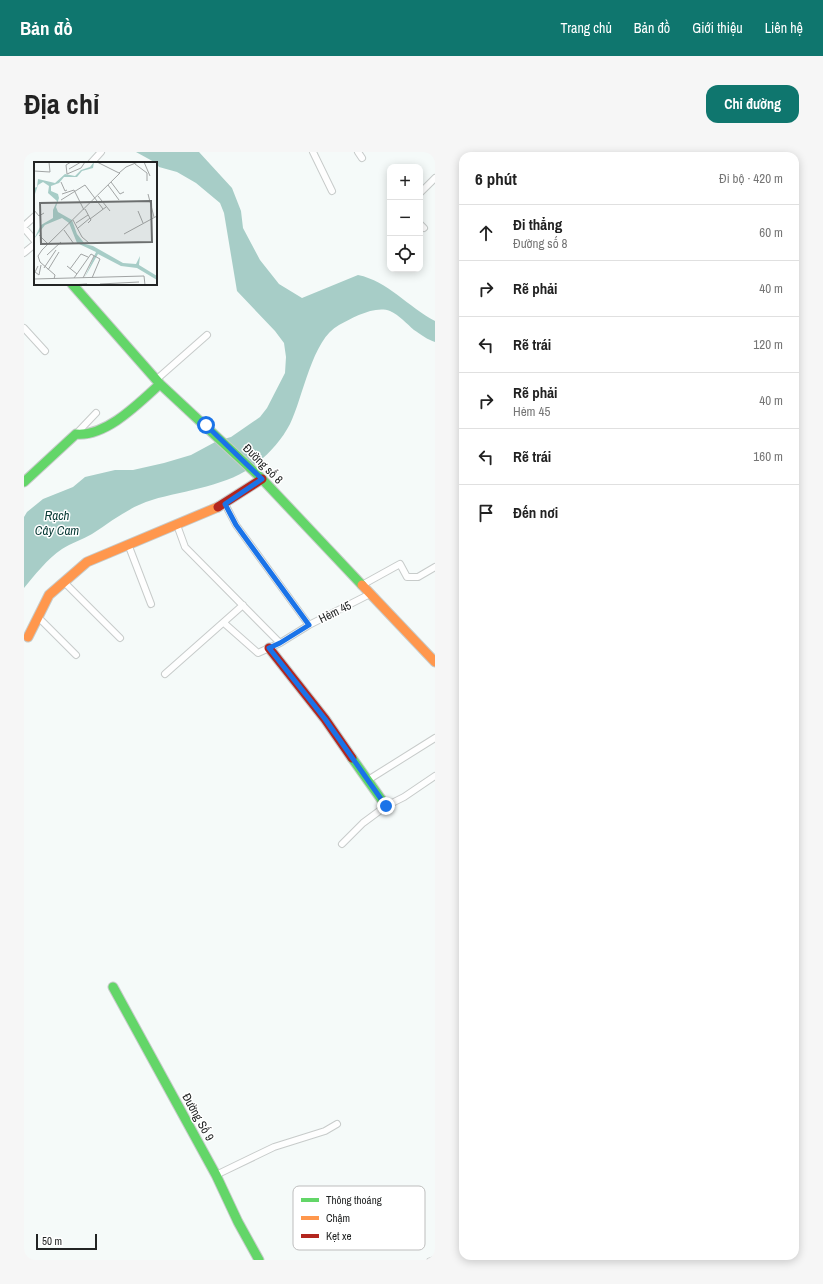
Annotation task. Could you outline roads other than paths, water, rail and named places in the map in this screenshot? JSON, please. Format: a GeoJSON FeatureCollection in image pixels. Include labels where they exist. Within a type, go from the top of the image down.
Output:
{"type":"FeatureCollection","features":[{"type":"Feature","properties":{"kind":"street"},"geometry":{"type":"LineString","coordinates":[[92,162],[101,152]]}},
{"type":"Feature","properties":{"kind":"street"},"geometry":{"type":"LineString","coordinates":[[313,152],[332,191]]}},
{"type":"Feature","properties":{"kind":"street"},"geometry":{"type":"LineString","coordinates":[[423,190],[435,178]]}},
{"type":"Feature","properties":{"kind":"street"},"geometry":{"type":"LineString","coordinates":[[34,217],[24,227],[34,241]]}},
{"type":"Feature","properties":{"kind":"street"},"geometry":{"type":"LineString","coordinates":[[24,253],[34,243]]}},
{"type":"Feature","properties":{"kind":"street","name":"Đường số 8"},"geometry":{"type":"LineString","coordinates":[[73,285],[158,382],[206,425],[260,477],[435,662]]}},
{"type":"Feature","properties":{"kind":"street"},"geometry":{"type":"LineString","coordinates":[[24,328],[45,351]]}},
{"type":"Feature","properties":{"kind":"street"},"geometry":{"type":"LineString","coordinates":[[76,434],[89,435],[120,418],[207,335]]}},
{"type":"Feature","properties":{"kind":"street"},"geometry":{"type":"LineString","coordinates":[[24,482],[76,434],[96,413]]}},
{"type":"Feature","properties":{"kind":"street"},"geometry":{"type":"LineString","coordinates":[[28,637],[49,595],[87,562],[225,504],[260,477]]}},
{"type":"Feature","properties":{"kind":"street"},"geometry":{"type":"LineString","coordinates":[[225,504],[236,525],[309,625]]}},
{"type":"Feature","properties":{"kind":"street"},"geometry":{"type":"LineString","coordinates":[[177,525],[185,547],[280,643]]}},
{"type":"Feature","properties":{"kind":"street"},"geometry":{"type":"LineString","coordinates":[[128,544],[151,604]]}},
{"type":"Feature","properties":{"kind":"street"},"geometry":{"type":"LineString","coordinates":[[362,585],[400,564],[407,577],[418,577],[435,567]]}},
{"type":"Feature","properties":{"kind":"street"},"geometry":{"type":"LineString","coordinates":[[64,582],[120,638]]}},
{"type":"Feature","properties":{"kind":"street","name":"Hẻm 45"},"geometry":{"type":"LineString","coordinates":[[224,623],[258,653],[280,643],[309,625],[370,594]]}},
{"type":"Feature","properties":{"kind":"street"},"geometry":{"type":"LineString","coordinates":[[165,674],[243,605]]}},
{"type":"Feature","properties":{"kind":"street"},"geometry":{"type":"LineString","coordinates":[[38,617],[76,655]]}},
{"type":"Feature","properties":{"kind":"street"},"geometry":{"type":"LineString","coordinates":[[269,648],[325,719],[386,806]]}},
{"type":"Feature","properties":{"kind":"street"},"geometry":{"type":"LineString","coordinates":[[368,780],[435,738]]}},
{"type":"Feature","properties":{"kind":"street"},"geometry":{"type":"LineString","coordinates":[[342,844],[363,824],[386,806],[404,797],[435,776]]}},
{"type":"Feature","properties":{"kind":"street","name":"Đường Số 9"},"geometry":{"type":"LineString","coordinates":[[113,987],[216,1175],[238,1222],[259,1260]]}},
{"type":"Feature","properties":{"kind":"street"},"geometry":{"type":"LineString","coordinates":[[216,1175],[274,1147],[325,1130],[337,1124]]}},
{"type":"Feature","properties":{"kind":"lane"},"geometry":{"type":"LineString","coordinates":[[429,1260],[435,1258]]}},
{"type":"Feature","properties":{"kind":"water","name":"Rạch Cây Cam"},"geometry":{"type":"Polygon","coordinates":[[[136,152],[199,152],[232,188],[241,211],[243,228],[260,260],[279,284],[302,298],[358,275],[369,278],[388,288],[435,321],[435,342],[414,330],[400,317],[390,311],[371,311],[339,325],[330,332],[315,356],[295,413],[287,430],[276,445],[262,459],[246,471],[221,482],[152,500],[128,510],[92,534],[65,547],[51,557],[24,588],[24,517],[27,512],[43,499],[73,487],[85,477],[115,470],[133,470],[164,463],[191,455],[217,441],[231,437],[260,417],[267,408],[285,373],[286,357],[284,343],[275,331],[237,291],[224,213],[220,203],[196,183],[177,172],[159,167],[157,162],[154,162],[136,152]]]}}]}
